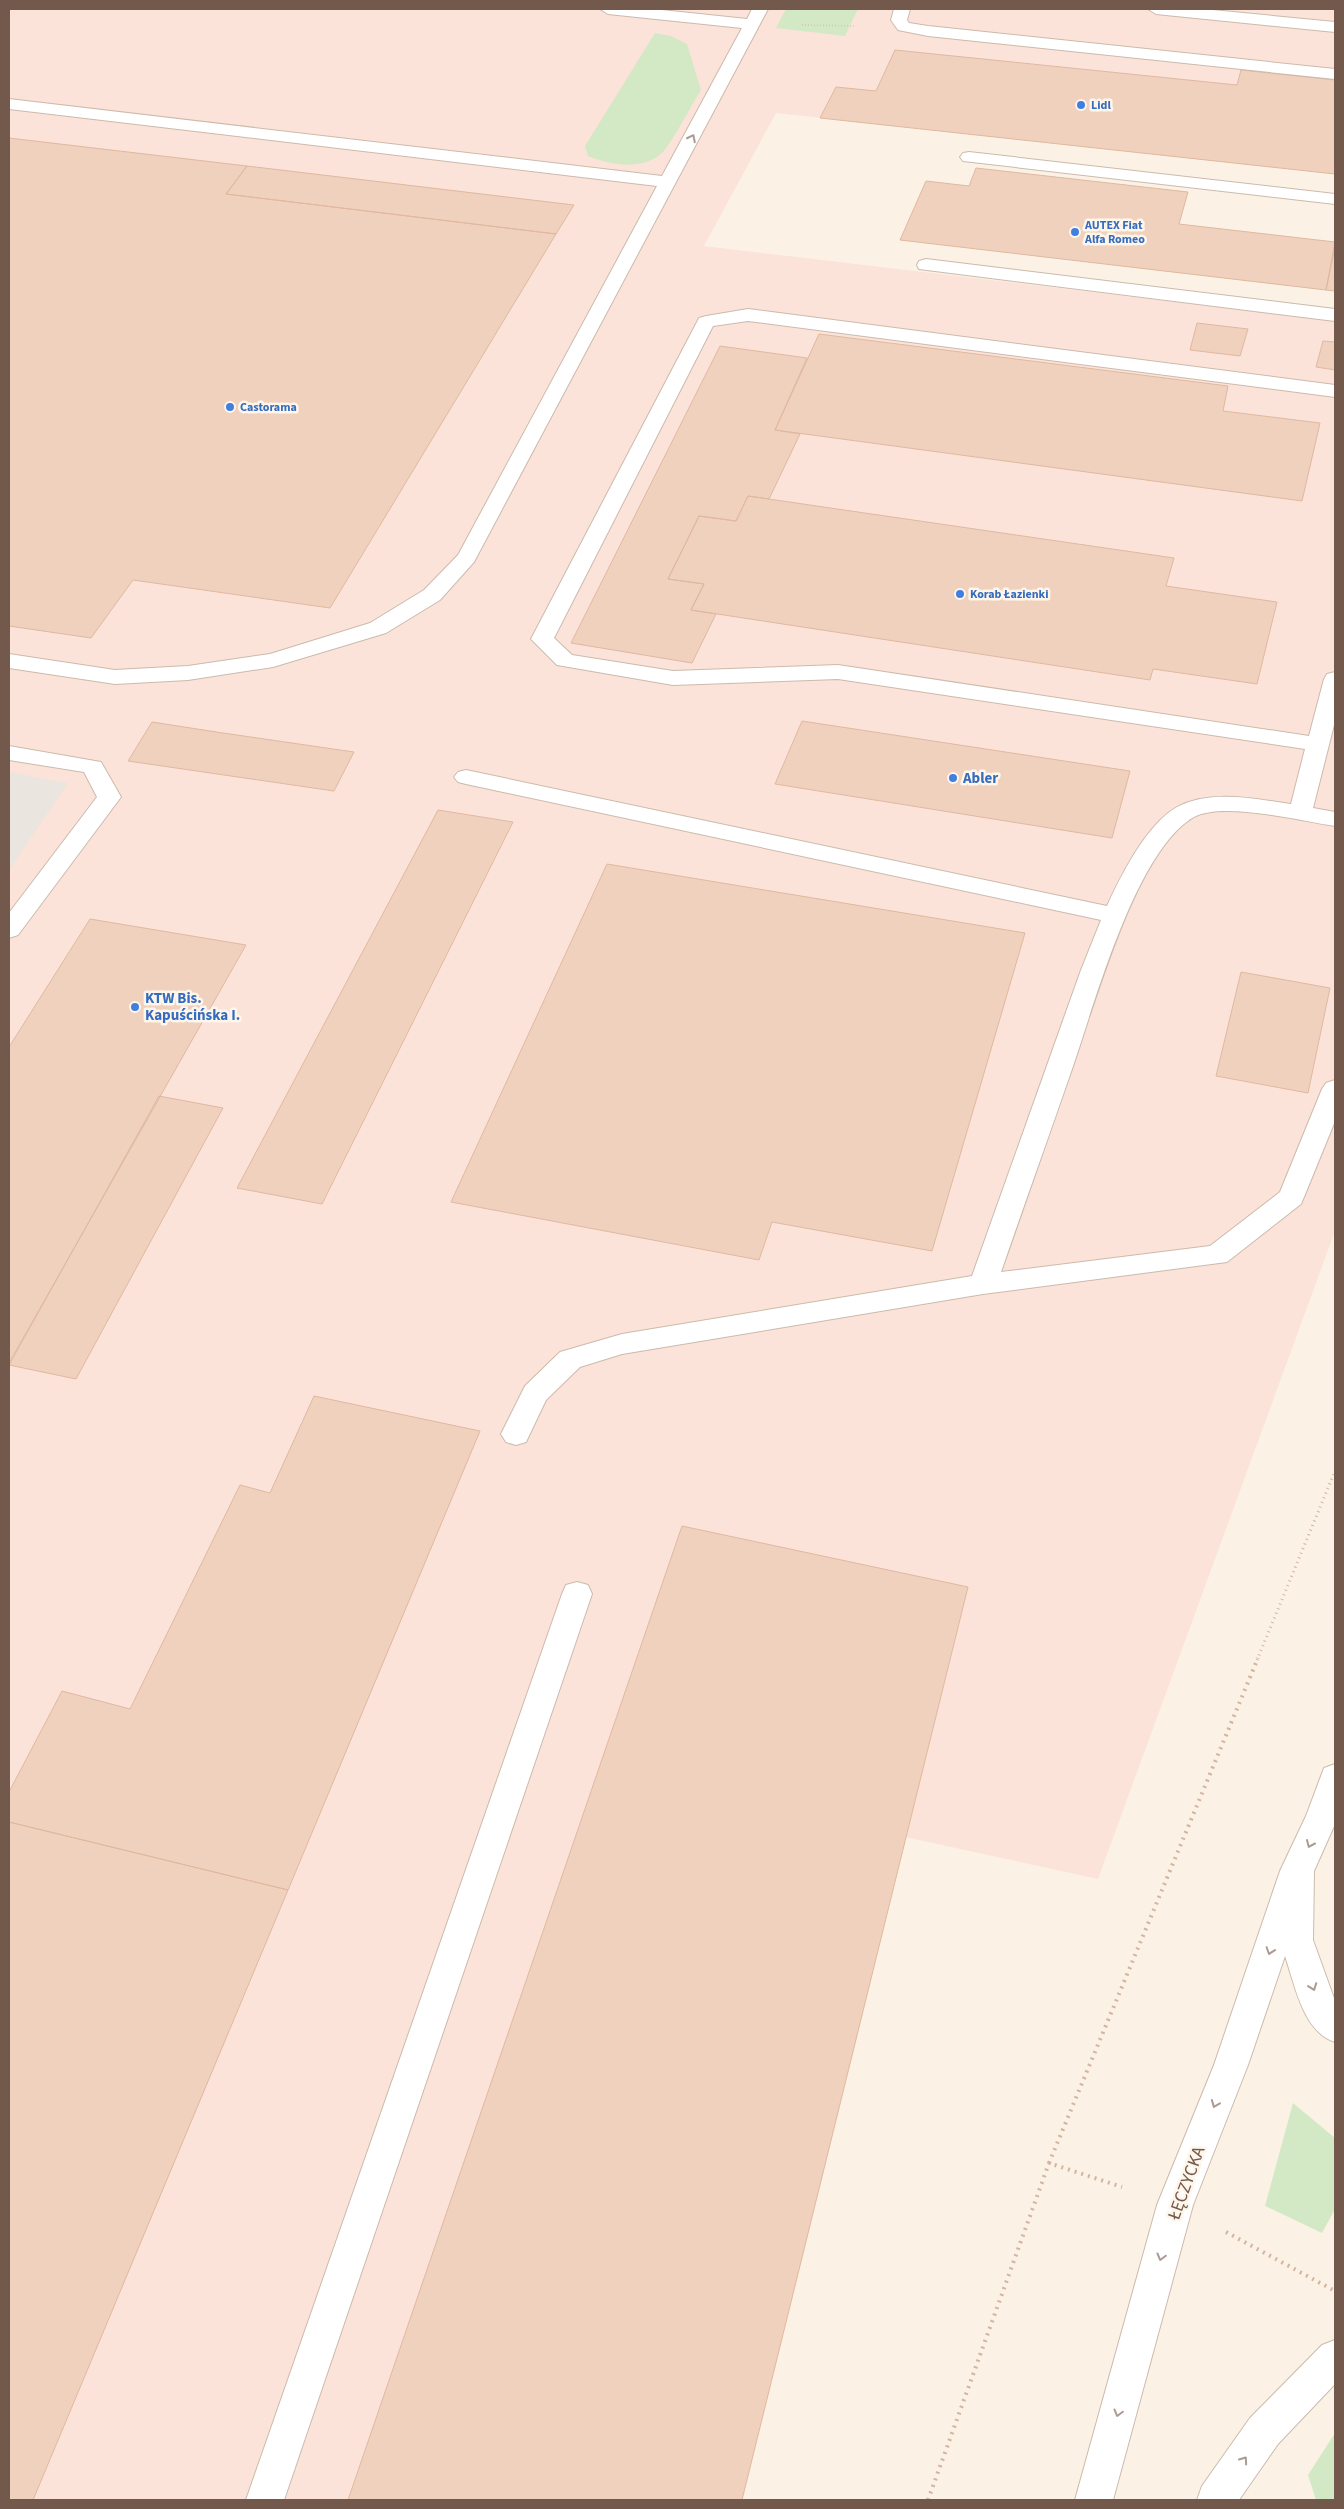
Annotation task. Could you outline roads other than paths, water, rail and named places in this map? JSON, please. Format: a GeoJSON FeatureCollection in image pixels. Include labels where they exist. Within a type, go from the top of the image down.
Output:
{"type":"FeatureCollection","features":[{"type":"Feature","properties":{"kind":"street"},"geometry":{"type":"LineString","coordinates":[[608,9],[751,24]]}},
{"type":"Feature","properties":{"kind":"street"},"geometry":{"type":"LineString","coordinates":[[9,661],[115,677],[188,673],[273,660],[378,628],[432,595],[467,558],[760,9]]}},
{"type":"Feature","properties":{"kind":"street"},"geometry":{"type":"LineString","coordinates":[[902,9],[899,20],[904,27],[1335,74]]}},
{"type":"Feature","properties":{"kind":"street"},"geometry":{"type":"LineString","coordinates":[[1156,9],[1335,27]]}},
{"type":"Feature","properties":{"kind":"street"},"geometry":{"type":"LineString","coordinates":[[9,104],[669,182]]}},
{"type":"Feature","properties":{"kind":"street"},"geometry":{"type":"LineString","coordinates":[[968,158],[1335,199]]}},
{"type":"Feature","properties":{"kind":"street"},"geometry":{"type":"LineString","coordinates":[[926,264],[1335,315]]}},
{"type":"Feature","properties":{"kind":"street"},"geometry":{"type":"LineString","coordinates":[[1318,744],[838,672],[673,678],[565,660],[542,639],[706,322],[748,315],[1335,391]]}},
{"type":"Feature","properties":{"kind":"street"},"geometry":{"type":"LineString","coordinates":[[1300,813],[1335,679]]}},
{"type":"Feature","properties":{"kind":"street"},"geometry":{"type":"LineString","coordinates":[[9,753],[93,767],[109,796],[9,930]]}},
{"type":"Feature","properties":{"kind":"street"},"geometry":{"type":"LineString","coordinates":[[466,777],[1114,915]]}},
{"type":"Feature","properties":{"kind":"street"},"geometry":{"type":"LineString","coordinates":[[982,1284],[1114,915],[1150,846],[1185,812],[1212,806],[1248,805],[1335,819]]}},
{"type":"Feature","properties":{"kind":"street"},"geometry":{"type":"LineString","coordinates":[[516,1434],[535,1394],[570,1359],[622,1344],[982,1284],[1217,1255],[1290,1197],[1335,1089]]}},
{"type":"Feature","properties":{"kind":"street"},"geometry":{"type":"LineString","coordinates":[[265,2500],[577,1594]]}},
{"type":"Feature","properties":{"kind":"street"},"geometry":{"type":"LineString","coordinates":[[1329,1809],[1335,1777]]}},
{"type":"Feature","properties":{"kind":"street","name":"ŁĘCZYCKA"},"geometry":{"type":"LineString","coordinates":[[1094,2500],[1176,2205],[1231,2065],[1297,1871],[1329,1809]]}},
{"type":"Feature","properties":{"kind":"street"},"geometry":{"type":"LineString","coordinates":[[1297,1871],[1296,1940],[1322,2009],[1335,2027]]}},
{"type":"Feature","properties":{"kind":"street"},"geometry":{"type":"LineString","coordinates":[[1216,2500],[1264,2431],[1335,2358]]}},
{"type":"Feature","properties":{"kind":"place","name":"Lidl"},"geometry":{"type":"Point","coordinates":[1081,105]}},
{"type":"Feature","properties":{"kind":"place","name":"AUTEX Fiat Alfa Romeo"},"geometry":{"type":"Point","coordinates":[1075,232]}},
{"type":"Feature","properties":{"kind":"place","name":"Castorama"},"geometry":{"type":"Point","coordinates":[230,407]}},
{"type":"Feature","properties":{"kind":"place","name":"Korab Łazienki"},"geometry":{"type":"Point","coordinates":[960,594]}},
{"type":"Feature","properties":{"kind":"place","name":"Abler"},"geometry":{"type":"Point","coordinates":[953,778]}},
{"type":"Feature","properties":{"kind":"place","name":"KTW Bis. Kapuścińska I."},"geometry":{"type":"Point","coordinates":[135,1007]}}]}
